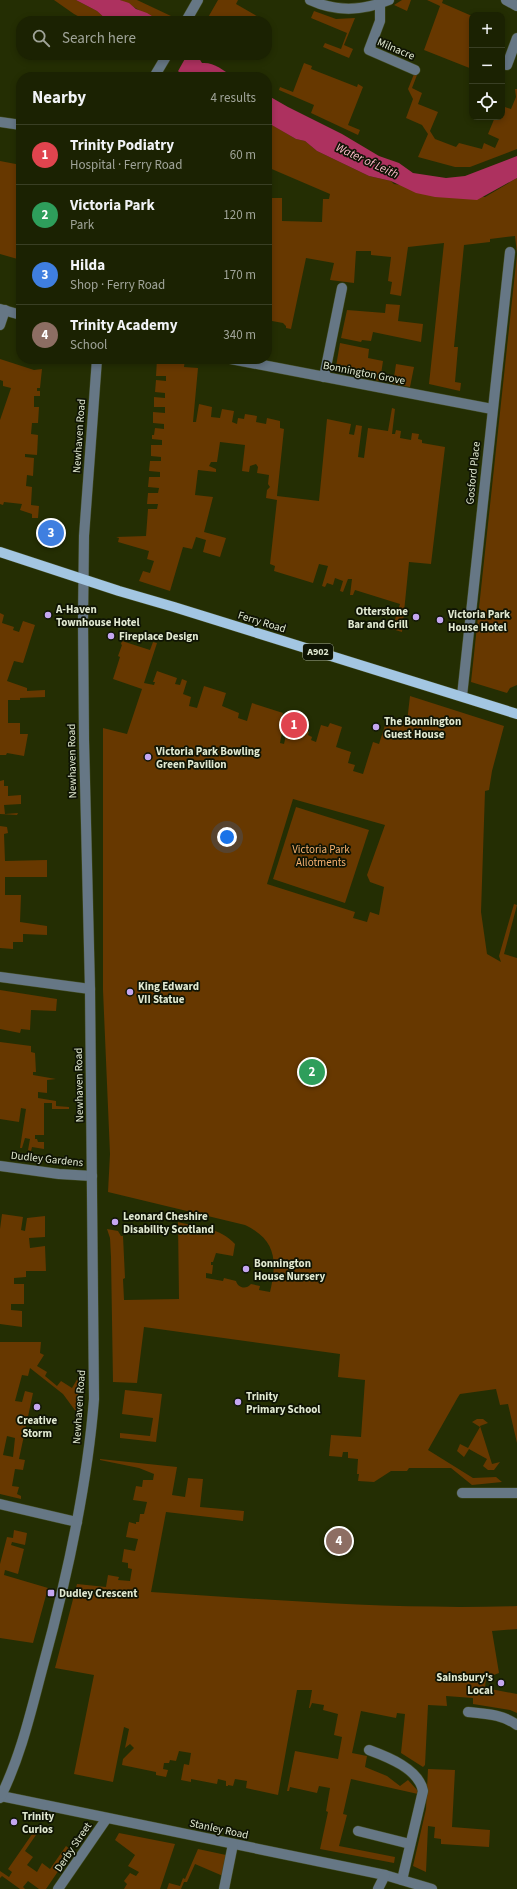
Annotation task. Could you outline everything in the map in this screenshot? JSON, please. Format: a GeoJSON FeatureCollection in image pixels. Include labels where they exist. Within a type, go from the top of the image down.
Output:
{"type":"FeatureCollection","features":[{"type":"Feature","properties":{"kind":"main road","name":"Ferry Road"},"geometry":{"type":"LineString","coordinates":[[0,552],[84,578],[118,591],[462,696],[515,714]]}},
{"type":"Feature","properties":{"kind":"street"},"geometry":{"type":"LineString","coordinates":[[189,16],[198,0]]}},
{"type":"Feature","properties":{"kind":"street"},"geometry":{"type":"LineString","coordinates":[[310,0],[338,8],[367,8],[385,2]]}},
{"type":"Feature","properties":{"kind":"street"},"geometry":{"type":"LineString","coordinates":[[506,0],[517,6]]}},
{"type":"Feature","properties":{"kind":"street","name":"Milnacre"},"geometry":{"type":"LineString","coordinates":[[385,2],[380,21],[369,50],[415,70]]}},
{"type":"Feature","properties":{"kind":"street"},"geometry":{"type":"LineString","coordinates":[[506,65],[517,38]]}},
{"type":"Feature","properties":{"kind":"street"},"geometry":{"type":"LineString","coordinates":[[157,72],[164,60]]}},
{"type":"Feature","properties":{"kind":"street"},"geometry":{"type":"LineString","coordinates":[[0,122],[16,125]]}},
{"type":"Feature","properties":{"kind":"street","name":"Gosford Place"},"geometry":{"type":"LineString","coordinates":[[462,696],[510,252]]}},
{"type":"Feature","properties":{"kind":"street"},"geometry":{"type":"LineString","coordinates":[[324,377],[342,288]]}},
{"type":"Feature","properties":{"kind":"street"},"geometry":{"type":"LineString","coordinates":[[0,325],[2,310],[16,314]]}},
{"type":"Feature","properties":{"kind":"street","name":"Newhaven Road"},"geometry":{"type":"LineString","coordinates":[[0,1797],[16,1764],[65,1584],[77,1522],[90,1440],[94,1390],[90,989],[84,740],[84,536],[97,364]]}},
{"type":"Feature","properties":{"kind":"street","name":"Bonnington Grove"},"geometry":{"type":"LineString","coordinates":[[257,364],[492,409]]}},
{"type":"Feature","properties":{"kind":"street"},"geometry":{"type":"LineString","coordinates":[[0,977],[90,989]]}},
{"type":"Feature","properties":{"kind":"street","name":"Dudley Gardens"},"geometry":{"type":"LineString","coordinates":[[0,1166],[59,1174],[92,1176]]}},
{"type":"Feature","properties":{"kind":"street"},"geometry":{"type":"LineString","coordinates":[[462,1493],[517,1493]]}},
{"type":"Feature","properties":{"kind":"street"},"geometry":{"type":"LineString","coordinates":[[0,1504],[77,1522]]}},
{"type":"Feature","properties":{"kind":"street"},"geometry":{"type":"LineString","coordinates":[[468,1712],[496,1715],[504,1717],[517,1724]]}},
{"type":"Feature","properties":{"kind":"street"},"geometry":{"type":"LineString","coordinates":[[370,1750],[388,1757],[402,1766],[416,1776],[422,1786],[423,1791],[402,1880]]}},
{"type":"Feature","properties":{"kind":"street","name":"Stanley Road"},"geometry":{"type":"LineString","coordinates":[[0,1797],[385,1875],[432,1889]]}},
{"type":"Feature","properties":{"kind":"street","name":"Derby Street"},"geometry":{"type":"LineString","coordinates":[[58,1889],[107,1818]]}},
{"type":"Feature","properties":{"kind":"street"},"geometry":{"type":"LineString","coordinates":[[358,1831],[410,1844]]}},
{"type":"Feature","properties":{"kind":"street"},"geometry":{"type":"LineString","coordinates":[[224,1889],[233,1844]]}},
{"type":"Feature","properties":{"kind":"street"},"geometry":{"type":"LineString","coordinates":[[378,1889],[385,1875]]}},
{"type":"Feature","properties":{"kind":"green space"},"geometry":{"type":"Polygon","coordinates":[[[54,0],[76,0],[97,11],[102,16],[78,16],[54,0]]]}},
{"type":"Feature","properties":{"kind":"green space"},"geometry":{"type":"Polygon","coordinates":[[[120,0],[137,0],[171,16],[149,16],[120,0]]]}},
{"type":"Feature","properties":{"kind":"green space"},"geometry":{"type":"Polygon","coordinates":[[[218,0],[238,0],[236,4],[257,16],[209,16],[218,0]]]}},
{"type":"Feature","properties":{"kind":"green space"},"geometry":{"type":"Polygon","coordinates":[[[402,0],[411,0],[407,11],[394,5],[402,0]]]}},
{"type":"Feature","properties":{"kind":"green space"},"geometry":{"type":"Polygon","coordinates":[[[427,0],[443,0],[442,3],[469,15],[469,68],[424,50],[440,6],[427,0]]]}},
{"type":"Feature","properties":{"kind":"green space"},"geometry":{"type":"Polygon","coordinates":[[[314,11],[336,19],[355,18],[344,45],[353,49],[349,58],[323,47],[325,43],[341,49],[347,33],[311,18],[314,11]]]}},
{"type":"Feature","properties":{"kind":"green space"},"geometry":{"type":"Polygon","coordinates":[[[304,63],[312,66],[311,69],[357,87],[358,84],[363,87],[348,125],[360,130],[358,135],[311,113],[314,105],[279,90],[280,87],[293,92],[304,63]]]}},
{"type":"Feature","properties":{"kind":"green space"},"geometry":{"type":"Polygon","coordinates":[[[414,74],[417,75],[412,88],[422,93],[418,104],[438,112],[430,131],[435,139],[456,147],[459,143],[482,149],[484,143],[495,148],[499,139],[488,134],[494,120],[505,120],[505,107],[511,109],[516,97],[515,89],[517,89],[517,149],[470,167],[455,167],[418,157],[428,134],[422,125],[406,118],[413,99],[408,89],[414,74]]]}},
{"type":"Feature","properties":{"kind":"green space"},"geometry":{"type":"Polygon","coordinates":[[[272,125],[296,139],[305,141],[317,151],[369,176],[391,181],[394,184],[485,197],[517,178],[517,254],[515,236],[490,239],[490,242],[464,245],[454,347],[458,347],[455,382],[461,383],[460,391],[429,384],[444,243],[408,247],[401,296],[390,294],[392,282],[388,281],[391,257],[371,255],[371,251],[356,251],[354,283],[330,280],[334,263],[306,258],[291,329],[286,328],[283,323],[272,321],[272,198],[282,198],[282,221],[322,222],[323,199],[329,199],[330,194],[272,169],[272,125]]]}},
{"type":"Feature","properties":{"kind":"green space"},"geometry":{"type":"Polygon","coordinates":[[[0,161],[16,164],[16,259],[0,254],[0,161]]]}},
{"type":"Feature","properties":{"kind":"green space"},"geometry":{"type":"Polygon","coordinates":[[[517,254],[517,685],[510,688],[507,693],[471,682],[517,254]]]}},
{"type":"Feature","properties":{"kind":"green space"},"geometry":{"type":"Polygon","coordinates":[[[386,304],[400,305],[398,321],[423,324],[421,342],[373,332],[371,341],[362,340],[361,342],[341,338],[347,310],[385,313],[386,304]]]}},
{"type":"Feature","properties":{"kind":"green space"},"geometry":{"type":"Polygon","coordinates":[[[340,343],[369,349],[368,358],[383,361],[380,381],[335,372],[340,343]]]}},
{"type":"Feature","properties":{"kind":"green space"},"geometry":{"type":"Polygon","coordinates":[[[0,359],[34,370],[42,369],[40,388],[37,388],[37,391],[40,391],[40,396],[34,396],[34,407],[39,407],[38,423],[32,423],[31,434],[38,435],[37,455],[25,454],[25,457],[34,458],[33,476],[27,475],[26,486],[32,487],[31,505],[39,506],[38,518],[32,518],[32,514],[20,510],[22,504],[4,502],[3,505],[0,504],[0,420],[11,388],[3,386],[3,381],[0,380],[0,359]]]}},
{"type":"Feature","properties":{"kind":"green space"},"geometry":{"type":"Polygon","coordinates":[[[157,364],[184,364],[184,367],[198,368],[193,422],[196,422],[199,404],[212,407],[211,417],[220,418],[222,409],[234,411],[232,422],[237,424],[238,418],[244,419],[245,414],[257,416],[256,422],[266,424],[267,418],[280,421],[280,428],[284,429],[277,496],[319,501],[327,419],[351,424],[349,434],[354,435],[356,425],[362,426],[358,457],[364,458],[368,428],[388,431],[392,408],[395,409],[392,434],[395,434],[396,430],[401,431],[400,438],[411,440],[412,433],[419,434],[418,439],[422,440],[422,443],[445,447],[431,564],[409,562],[402,632],[392,629],[400,604],[355,590],[353,595],[350,595],[352,579],[348,579],[343,592],[340,591],[343,581],[335,578],[333,585],[327,583],[325,587],[322,586],[328,566],[319,564],[313,583],[274,571],[275,566],[270,564],[277,500],[266,498],[267,490],[270,487],[268,484],[269,475],[257,473],[258,467],[256,464],[250,466],[249,472],[242,471],[245,445],[220,442],[217,462],[211,462],[209,466],[216,469],[216,472],[198,470],[195,495],[213,497],[204,532],[226,538],[220,557],[203,552],[206,540],[196,537],[192,549],[183,547],[170,591],[139,581],[143,571],[150,573],[154,561],[147,559],[149,551],[118,542],[119,538],[116,537],[146,536],[148,509],[157,509],[158,504],[147,504],[148,493],[158,493],[159,488],[148,487],[149,477],[160,477],[160,472],[149,471],[150,461],[161,461],[161,457],[151,456],[151,445],[162,445],[162,440],[152,439],[152,435],[154,435],[155,428],[164,429],[164,424],[153,423],[153,412],[165,413],[165,407],[154,407],[154,397],[165,398],[165,393],[155,392],[156,380],[166,381],[166,376],[156,376],[157,364]]]}},
{"type":"Feature","properties":{"kind":"green space"},"geometry":{"type":"Polygon","coordinates":[[[396,364],[414,367],[410,387],[393,384],[396,364]]]}},
{"type":"Feature","properties":{"kind":"green space"},"geometry":{"type":"Polygon","coordinates":[[[0,613],[4,615],[2,623],[14,627],[13,630],[19,632],[23,621],[35,625],[23,663],[14,661],[7,681],[27,688],[27,691],[45,690],[45,697],[8,700],[8,723],[20,723],[20,734],[28,734],[24,756],[7,753],[6,755],[0,755],[0,613]]]}},
{"type":"Feature","properties":{"kind":"green space"},"geometry":{"type":"Polygon","coordinates":[[[122,641],[150,650],[153,642],[157,643],[144,683],[154,685],[155,682],[153,682],[157,671],[177,678],[175,684],[180,685],[182,679],[187,681],[183,694],[191,697],[189,706],[197,708],[204,686],[226,693],[222,706],[239,713],[238,718],[247,721],[252,703],[283,713],[279,726],[283,727],[280,743],[284,744],[287,731],[297,735],[299,728],[309,732],[308,735],[312,737],[311,740],[316,742],[321,725],[328,727],[330,723],[342,727],[336,747],[351,752],[348,763],[355,765],[353,771],[363,774],[373,742],[379,744],[388,716],[407,722],[410,696],[504,726],[492,771],[489,790],[485,791],[481,912],[487,954],[501,962],[499,956],[514,904],[517,905],[504,954],[517,958],[517,1443],[508,1404],[500,1405],[496,1389],[460,1394],[428,1450],[473,1478],[496,1477],[502,1482],[472,1485],[451,1468],[409,1468],[407,1471],[391,1471],[374,1482],[358,1481],[358,1459],[348,1458],[348,1452],[343,1452],[342,1457],[329,1456],[331,1435],[361,1437],[365,1380],[338,1377],[340,1354],[144,1327],[137,1383],[113,1382],[111,1257],[110,1238],[107,1229],[118,1231],[121,1236],[123,1236],[125,1278],[123,1279],[124,1300],[179,1299],[178,1222],[216,1231],[235,1244],[233,1256],[216,1253],[213,1262],[211,1262],[211,1265],[213,1265],[212,1274],[206,1273],[206,1278],[223,1281],[224,1278],[236,1281],[240,1287],[245,1288],[251,1284],[260,1286],[259,1290],[270,1292],[274,1271],[274,1262],[269,1245],[256,1231],[245,1225],[108,1192],[110,1154],[103,990],[103,728],[127,734],[142,689],[113,679],[120,657],[118,656],[122,645],[122,641]],[[293,799],[267,884],[355,912],[353,918],[367,922],[370,912],[379,915],[384,887],[370,882],[367,875],[385,825],[293,799]]]}},
{"type":"Feature","properties":{"kind":"green space"},"geometry":{"type":"Polygon","coordinates":[[[4,780],[4,786],[8,786],[8,796],[21,795],[21,804],[4,805],[5,814],[18,813],[17,815],[0,814],[0,781],[4,780]]]}},
{"type":"Feature","properties":{"kind":"green space","name":"Victoria Park Allotments"},"geometry":{"type":"Polygon","coordinates":[[[296,807],[369,830],[345,903],[273,879],[296,807]]]}},
{"type":"Feature","properties":{"kind":"green space"},"geometry":{"type":"Polygon","coordinates":[[[0,826],[7,827],[8,833],[4,834],[5,861],[47,860],[47,877],[5,877],[5,895],[21,895],[20,922],[47,926],[47,935],[23,934],[23,942],[13,942],[13,949],[0,948],[0,826]]]}},
{"type":"Feature","properties":{"kind":"green space"},"geometry":{"type":"Polygon","coordinates":[[[0,990],[57,999],[56,1011],[31,1010],[30,1030],[21,1029],[20,1033],[0,1029],[0,990]]]}},
{"type":"Feature","properties":{"kind":"green space"},"geometry":{"type":"Polygon","coordinates":[[[0,1042],[31,1046],[31,1052],[35,1053],[36,1072],[33,1072],[33,1075],[56,1079],[47,1080],[47,1093],[38,1092],[38,1098],[56,1101],[56,1106],[69,1107],[69,1109],[52,1109],[52,1103],[44,1103],[44,1135],[35,1135],[35,1139],[37,1139],[38,1142],[44,1142],[44,1149],[32,1147],[31,1151],[28,1150],[30,1139],[25,1138],[22,1148],[20,1148],[26,1109],[21,1108],[19,1122],[0,1119],[0,1042]]]}},
{"type":"Feature","properties":{"kind":"green space"},"geometry":{"type":"Polygon","coordinates":[[[2,1214],[23,1217],[21,1230],[25,1231],[27,1218],[45,1216],[45,1237],[29,1238],[30,1248],[45,1246],[46,1271],[26,1271],[26,1277],[14,1278],[14,1284],[24,1284],[24,1304],[11,1304],[11,1310],[22,1311],[22,1327],[0,1324],[0,1229],[2,1214]]]}},
{"type":"Feature","properties":{"kind":"green space"},"geometry":{"type":"Polygon","coordinates":[[[0,1342],[41,1342],[40,1353],[44,1355],[37,1366],[47,1372],[45,1376],[57,1386],[61,1381],[72,1388],[79,1376],[77,1413],[63,1394],[30,1368],[28,1376],[22,1375],[15,1401],[22,1402],[25,1391],[33,1393],[19,1459],[25,1460],[23,1470],[15,1469],[12,1486],[19,1487],[17,1494],[21,1496],[21,1499],[0,1494],[0,1342]],[[7,1436],[3,1455],[13,1457],[15,1438],[7,1436]]]}},
{"type":"Feature","properties":{"kind":"green space"},"geometry":{"type":"Polygon","coordinates":[[[125,1390],[162,1394],[156,1442],[120,1438],[120,1433],[150,1436],[153,1418],[122,1414],[125,1390]]]}},
{"type":"Feature","properties":{"kind":"green space"},"geometry":{"type":"Polygon","coordinates":[[[477,1419],[483,1419],[488,1423],[480,1426],[492,1464],[500,1462],[494,1470],[488,1470],[483,1466],[487,1459],[469,1449],[464,1457],[457,1451],[460,1444],[468,1448],[480,1427],[472,1422],[477,1419]]]}},
{"type":"Feature","properties":{"kind":"green space"},"geometry":{"type":"Polygon","coordinates":[[[100,1459],[177,1467],[172,1495],[185,1497],[188,1478],[203,1479],[200,1507],[244,1511],[243,1521],[166,1512],[151,1592],[288,1601],[426,1607],[517,1606],[517,1629],[492,1631],[499,1673],[486,1678],[485,1688],[517,1694],[517,1713],[510,1710],[473,1704],[473,1698],[446,1696],[447,1706],[428,1705],[425,1765],[423,1767],[401,1753],[405,1714],[397,1713],[396,1718],[361,1711],[352,1753],[367,1756],[365,1767],[387,1776],[400,1786],[408,1780],[418,1791],[418,1794],[351,1779],[343,1814],[347,1815],[339,1846],[395,1857],[394,1863],[320,1849],[328,1812],[326,1811],[330,1788],[319,1786],[317,1793],[290,1787],[289,1791],[287,1791],[295,1751],[338,1759],[342,1737],[334,1735],[338,1714],[323,1710],[324,1705],[312,1703],[309,1708],[312,1690],[297,1690],[278,1795],[246,1788],[247,1781],[235,1779],[233,1786],[226,1786],[226,1781],[218,1779],[217,1784],[191,1779],[191,1782],[181,1780],[184,1764],[189,1765],[191,1753],[179,1751],[176,1761],[170,1760],[169,1763],[164,1763],[163,1769],[168,1770],[166,1777],[156,1775],[156,1772],[122,1765],[123,1759],[134,1748],[130,1744],[125,1748],[129,1729],[124,1727],[113,1782],[74,1774],[94,1675],[55,1668],[77,1584],[106,1587],[108,1575],[119,1577],[118,1580],[130,1581],[132,1569],[128,1568],[128,1563],[122,1562],[124,1549],[135,1551],[138,1539],[126,1537],[129,1522],[136,1524],[136,1522],[139,1522],[140,1514],[144,1514],[147,1502],[133,1500],[136,1486],[142,1487],[143,1480],[153,1480],[154,1474],[139,1468],[100,1459]]]}},
{"type":"Feature","properties":{"kind":"green space"},"geometry":{"type":"Polygon","coordinates":[[[14,1530],[27,1533],[25,1545],[12,1542],[11,1545],[24,1549],[18,1574],[5,1570],[4,1575],[48,1588],[33,1643],[0,1638],[0,1564],[7,1537],[13,1538],[14,1530]]]}},
{"type":"Feature","properties":{"kind":"green space"},"geometry":{"type":"Polygon","coordinates":[[[428,1769],[455,1770],[452,1827],[490,1830],[489,1847],[441,1844],[441,1839],[434,1838],[435,1827],[428,1826],[426,1872],[413,1866],[426,1809],[428,1769]]]}},
{"type":"Feature","properties":{"kind":"green space"},"geometry":{"type":"Polygon","coordinates":[[[37,1827],[40,1829],[25,1851],[33,1857],[27,1865],[37,1872],[42,1863],[50,1869],[66,1846],[72,1851],[46,1889],[39,1889],[28,1881],[23,1887],[25,1889],[20,1889],[2,1876],[0,1878],[0,1871],[9,1877],[12,1872],[8,1869],[37,1827]]]}},
{"type":"Feature","properties":{"kind":"green space"},"geometry":{"type":"Polygon","coordinates":[[[119,1833],[175,1844],[160,1889],[124,1889],[127,1884],[124,1881],[130,1873],[136,1876],[139,1872],[128,1866],[135,1855],[115,1840],[119,1833]]]}},
{"type":"Feature","properties":{"kind":"green space"},"geometry":{"type":"Polygon","coordinates":[[[198,1849],[226,1855],[223,1876],[195,1864],[187,1882],[184,1882],[181,1889],[167,1889],[169,1883],[180,1886],[183,1878],[185,1879],[198,1849]]]}},
{"type":"Feature","properties":{"kind":"water"},"geometry":{"type":"Polygon","coordinates":[[[76,0],[120,0],[129,3],[136,9],[152,16],[102,16],[97,11],[76,0]]]}},
{"type":"Feature","properties":{"kind":"water"},"geometry":{"type":"Polygon","coordinates":[[[159,60],[200,60],[202,63],[214,65],[226,72],[179,72],[159,60]]]}},
{"type":"Feature","properties":{"kind":"water","name":"Water of Leith"},"geometry":{"type":"Polygon","coordinates":[[[272,98],[342,134],[379,156],[399,163],[413,173],[446,178],[465,176],[517,156],[517,178],[477,200],[435,197],[416,193],[391,181],[369,176],[317,151],[305,141],[296,139],[272,125],[272,98]]]}},
{"type":"Feature","properties":{"kind":"pier"},"geometry":{"type":"Polygon","coordinates":[[[155,60],[184,60],[178,72],[155,60]]]}},
{"type":"Feature","properties":{"kind":"place","name":"Hilda"},"geometry":{"type":"Point","coordinates":[51,533]}},
{"type":"Feature","properties":{"kind":"place","name":"A-Haven Townhouse Hotel"},"geometry":{"type":"Point","coordinates":[48,615]}},
{"type":"Feature","properties":{"kind":"place","name":"Otterstone Bar and Grill"},"geometry":{"type":"Point","coordinates":[416,617]}},
{"type":"Feature","properties":{"kind":"place","name":"Victoria Park House Hotel"},"geometry":{"type":"Point","coordinates":[440,620]}},
{"type":"Feature","properties":{"kind":"place","name":"Fireplace Design"},"geometry":{"type":"Point","coordinates":[111,636]}},
{"type":"Feature","properties":{"kind":"place","name":"Trinity Podiatry"},"geometry":{"type":"Point","coordinates":[294,725]}},
{"type":"Feature","properties":{"kind":"place","name":"The Bonnington Guest House"},"geometry":{"type":"Point","coordinates":[376,727]}},
{"type":"Feature","properties":{"kind":"place","name":"Victoria Park Bowling Green Pavilion"},"geometry":{"type":"Point","coordinates":[148,757]}},
{"type":"Feature","properties":{"kind":"place","name":"King Edward VII Statue"},"geometry":{"type":"Point","coordinates":[130,992]}},
{"type":"Feature","properties":{"kind":"place","name":"Victoria Park"},"geometry":{"type":"Point","coordinates":[312,1072]}},
{"type":"Feature","properties":{"kind":"place","name":"Leonard Cheshire Disability Scotland"},"geometry":{"type":"Point","coordinates":[115,1222]}},
{"type":"Feature","properties":{"kind":"place","name":"Bonnington House Nursery"},"geometry":{"type":"Point","coordinates":[246,1269]}},
{"type":"Feature","properties":{"kind":"place","name":"Trinity Primary School"},"geometry":{"type":"Point","coordinates":[238,1402]}},
{"type":"Feature","properties":{"kind":"place","name":"Creative Storm"},"geometry":{"type":"Point","coordinates":[37,1407]}},
{"type":"Feature","properties":{"kind":"place","name":"Trinity Academy"},"geometry":{"type":"Point","coordinates":[339,1541]}},
{"type":"Feature","properties":{"kind":"place","name":"Dudley Crescent"},"geometry":{"type":"Point","coordinates":[51,1593]}},
{"type":"Feature","properties":{"kind":"place","name":"Sainsbury's Local"},"geometry":{"type":"Point","coordinates":[501,1683]}},
{"type":"Feature","properties":{"kind":"place","name":"Trinity Curios"},"geometry":{"type":"Point","coordinates":[14,1822]}}]}
